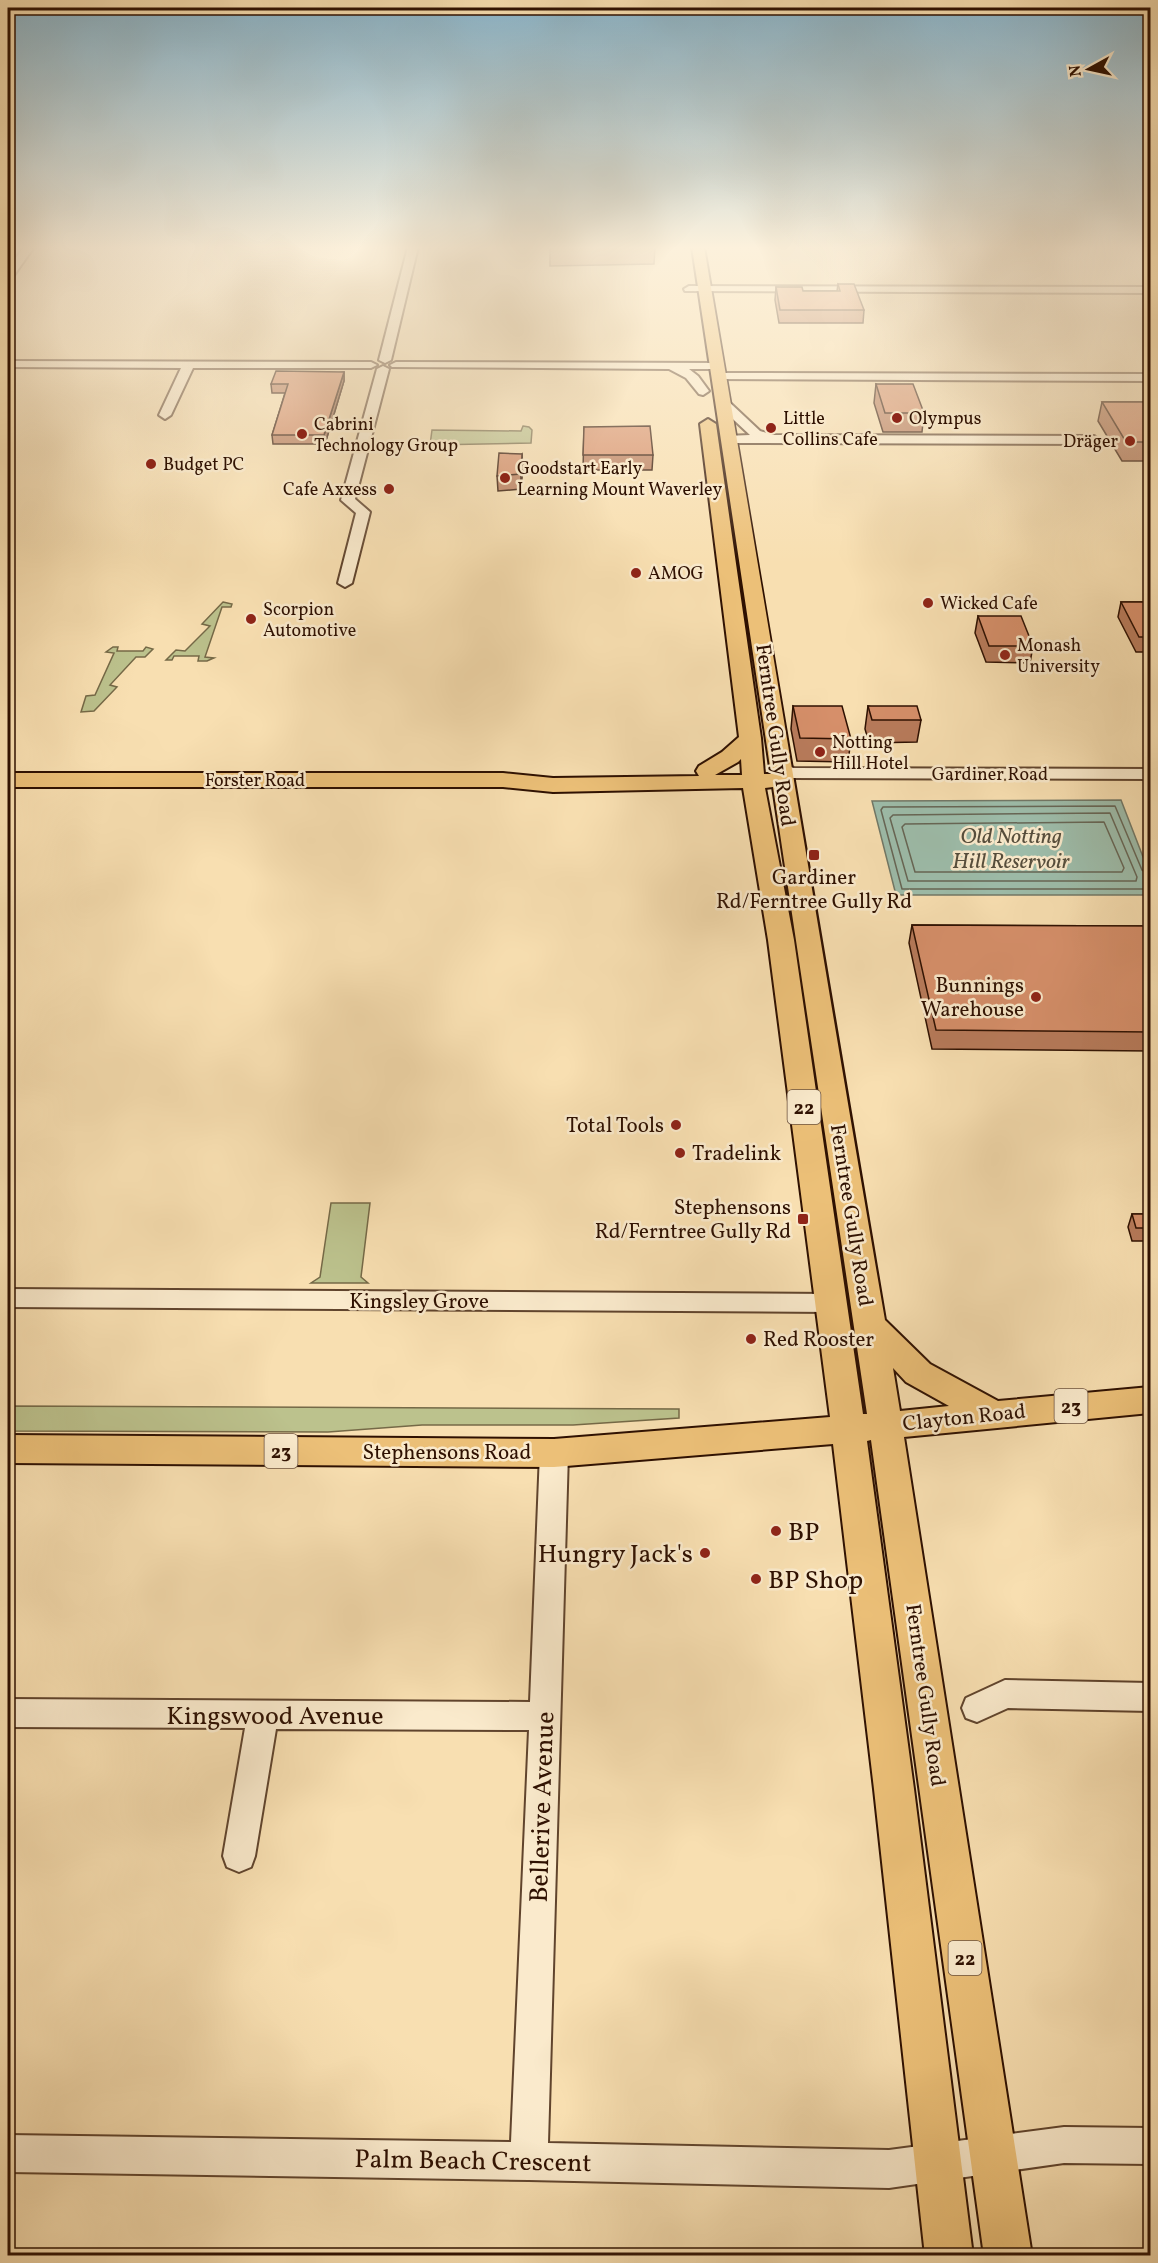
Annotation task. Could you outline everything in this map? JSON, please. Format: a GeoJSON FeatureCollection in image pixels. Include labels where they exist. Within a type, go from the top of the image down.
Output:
{"type":"FeatureCollection","features":[{"type":"Feature","properties":{"kind":"main road","name":"Ferntree Gully Road"},"geometry":{"type":"LineString","coordinates":[[713,353],[724,404],[785,775],[789,911],[814,1179],[894,1789],[949,2256]]}},
{"type":"Feature","properties":{"kind":"main road","name":"Ferntree Gully Road"},"geometry":{"type":"LineString","coordinates":[[699,360],[758,807],[789,911],[847,1179],[922,1660],[1008,2256]]}},
{"type":"Feature","properties":{"kind":"main road"},"geometry":{"type":"LineString","coordinates":[[727,568],[750,567]]}},
{"type":"Feature","properties":{"kind":"main road"},"geometry":{"type":"LineString","coordinates":[[750,738],[730,758],[703,777],[758,807]]}},
{"type":"Feature","properties":{"kind":"main road","name":"Forster Road"},"geometry":{"type":"LineString","coordinates":[[8,780],[503,780],[553,785],[785,775]]}},
{"type":"Feature","properties":{"kind":"main road"},"geometry":{"type":"LineString","coordinates":[[814,1179],[847,1179]]}},
{"type":"Feature","properties":{"kind":"main road"},"geometry":{"type":"LineString","coordinates":[[870,1324],[918,1373],[992,1414]]}},
{"type":"Feature","properties":{"kind":"main road","name":"Clayton Road"},"geometry":{"type":"LineString","coordinates":[[885,1425],[1150,1400]]}},
{"type":"Feature","properties":{"kind":"main road","name":"Stephensons Road"},"geometry":{"type":"LineString","coordinates":[[8,1449],[554,1453],[885,1425]]}},
{"type":"Feature","properties":{"kind":"street"},"geometry":{"type":"LineString","coordinates":[[345,583],[363,512],[348,500],[387,353]]}},
{"type":"Feature","properties":{"kind":"street"},"geometry":{"type":"LineString","coordinates":[[8,364],[669,366],[699,360],[718,371],[1150,378]]}},
{"type":"Feature","properties":{"kind":"street"},"geometry":{"type":"LineString","coordinates":[[165,415],[189,364]]}},
{"type":"Feature","properties":{"kind":"street"},"geometry":{"type":"LineString","coordinates":[[669,366],[686,371],[695,378],[705,402]]}},
{"type":"Feature","properties":{"kind":"street"},"geometry":{"type":"LineString","coordinates":[[724,404],[756,434],[773,438]]}},
{"type":"Feature","properties":{"kind":"street"},"geometry":{"type":"LineString","coordinates":[[729,439],[1094,440]]}},
{"type":"Feature","properties":{"kind":"street","name":"Gardiner Road"},"geometry":{"type":"LineString","coordinates":[[785,775],[1150,774]]}},
{"type":"Feature","properties":{"kind":"street","name":"Kingsley Grove"},"geometry":{"type":"LineString","coordinates":[[8,1298],[831,1303]]}},
{"type":"Feature","properties":{"kind":"street","name":"Bellerive Avenue"},"geometry":{"type":"LineString","coordinates":[[530,2161],[543,1716],[554,1453]]}},
{"type":"Feature","properties":{"kind":"street"},"geometry":{"type":"LineString","coordinates":[[977,1708],[1005,1694],[1150,1697]]}},
{"type":"Feature","properties":{"kind":"street","name":"Kingswood Avenue"},"geometry":{"type":"LineString","coordinates":[[8,1713],[543,1716]]}},
{"type":"Feature","properties":{"kind":"street"},"geometry":{"type":"LineString","coordinates":[[239,1856],[263,1715]]}},
{"type":"Feature","properties":{"kind":"street","name":"Palm Beach Crescent"},"geometry":{"type":"LineString","coordinates":[[8,2154],[530,2161],[888,2169],[1064,2145],[1150,2146]]}},
{"type":"Feature","properties":{"kind":"green space"},"geometry":{"type":"Polygon","coordinates":[[[523,426],[532,430],[531,443],[430,445],[432,430],[521,431],[523,426]]]}},
{"type":"Feature","properties":{"kind":"green space"},"geometry":{"type":"Polygon","coordinates":[[[223,602],[232,604],[231,607],[222,607],[205,657],[214,658],[198,661],[199,656],[174,656],[172,660],[166,660],[176,650],[185,651],[210,626],[202,624],[223,602]]]}},
{"type":"Feature","properties":{"kind":"green space"},"geometry":{"type":"Polygon","coordinates":[[[113,647],[118,647],[117,651],[143,651],[146,647],[153,649],[145,657],[136,657],[110,685],[117,687],[94,711],[81,712],[86,696],[95,695],[114,653],[106,652],[113,647]]]}},
{"type":"Feature","properties":{"kind":"green space"},"geometry":{"type":"Polygon","coordinates":[[[331,1203],[370,1203],[361,1277],[368,1283],[311,1283],[320,1277],[331,1203]]]}},
{"type":"Feature","properties":{"kind":"green space"},"geometry":{"type":"Polygon","coordinates":[[[8,1406],[679,1409],[679,1418],[573,1425],[422,1425],[328,1432],[8,1431],[8,1406]]]}},
{"type":"Feature","properties":{"kind":"water","name":"Old Notting Hill Reservoir"},"geometry":{"type":"Polygon","coordinates":[[[1121,800],[1150,875],[1150,895],[896,895],[872,801],[1121,800]]]}},
{"type":"Feature","properties":{"kind":"building"},"geometry":{"type":"Polygon","coordinates":[[[276,371],[344,372],[324,435],[272,435],[288,384],[271,384],[276,371]]]}},
{"type":"Feature","properties":{"kind":"building"},"geometry":{"type":"Polygon","coordinates":[[[876,384],[913,384],[924,413],[885,413],[876,384]]]}},
{"type":"Feature","properties":{"kind":"building"},"geometry":{"type":"Polygon","coordinates":[[[1102,402],[1150,402],[1150,442],[1126,442],[1102,402]]]}},
{"type":"Feature","properties":{"kind":"building"},"geometry":{"type":"Polygon","coordinates":[[[650,426],[653,455],[583,455],[584,427],[650,426]]]}},
{"type":"Feature","properties":{"kind":"building"},"geometry":{"type":"Polygon","coordinates":[[[499,453],[522,454],[521,474],[497,476],[499,453]]]}},
{"type":"Feature","properties":{"kind":"building"},"geometry":{"type":"Polygon","coordinates":[[[1121,602],[1150,602],[1150,637],[1139,637],[1121,602]]]}},
{"type":"Feature","properties":{"kind":"building"},"geometry":{"type":"Polygon","coordinates":[[[978,616],[1021,616],[1033,646],[989,646],[978,616]]]}},
{"type":"Feature","properties":{"kind":"building"},"geometry":{"type":"Polygon","coordinates":[[[793,706],[842,706],[851,739],[800,738],[793,706]]]}},
{"type":"Feature","properties":{"kind":"building"},"geometry":{"type":"Polygon","coordinates":[[[868,706],[917,706],[921,720],[872,720],[868,706]]]}},
{"type":"Feature","properties":{"kind":"building","name":"Bunnings Warehouse"},"geometry":{"type":"Polygon","coordinates":[[[912,925],[1150,926],[1150,1032],[936,1030],[912,925]]]}},
{"type":"Feature","properties":{"kind":"building"},"geometry":{"type":"Polygon","coordinates":[[[1132,1214],[1150,1214],[1150,1228],[1136,1228],[1132,1214]]]}},
{"type":"Feature","properties":{"kind":"place","name":"Olympus"},"geometry":{"type":"Point","coordinates":[897,418]}},
{"type":"Feature","properties":{"kind":"place","name":"Little Collins Cafe"},"geometry":{"type":"Point","coordinates":[771,428]}},
{"type":"Feature","properties":{"kind":"place","name":"Cabrini Technology Group"},"geometry":{"type":"Point","coordinates":[302,434]}},
{"type":"Feature","properties":{"kind":"place","name":"Dräger"},"geometry":{"type":"Point","coordinates":[1130,441]}},
{"type":"Feature","properties":{"kind":"place","name":"Budget PC"},"geometry":{"type":"Point","coordinates":[151,464]}},
{"type":"Feature","properties":{"kind":"place","name":"Goodstart Early Learning Mount Waverley"},"geometry":{"type":"Point","coordinates":[505,478]}},
{"type":"Feature","properties":{"kind":"place","name":"Cafe Axxess"},"geometry":{"type":"Point","coordinates":[389,489]}},
{"type":"Feature","properties":{"kind":"place","name":"AMOG"},"geometry":{"type":"Point","coordinates":[636,573]}},
{"type":"Feature","properties":{"kind":"place","name":"Wicked Cafe"},"geometry":{"type":"Point","coordinates":[928,603]}},
{"type":"Feature","properties":{"kind":"place","name":"Scorpion Automotive"},"geometry":{"type":"Point","coordinates":[251,619]}},
{"type":"Feature","properties":{"kind":"place","name":"Monash University"},"geometry":{"type":"Point","coordinates":[1005,655]}},
{"type":"Feature","properties":{"kind":"place","name":"Notting Hill Hotel"},"geometry":{"type":"Point","coordinates":[820,752]}},
{"type":"Feature","properties":{"kind":"place","name":"Gardiner Rd/Ferntree Gully Rd"},"geometry":{"type":"Point","coordinates":[814,855]}},
{"type":"Feature","properties":{"kind":"place","name":"Bunnings Warehouse"},"geometry":{"type":"Point","coordinates":[1036,997]}},
{"type":"Feature","properties":{"kind":"place","name":"Total Tools"},"geometry":{"type":"Point","coordinates":[676,1125]}},
{"type":"Feature","properties":{"kind":"place","name":"Tradelink"},"geometry":{"type":"Point","coordinates":[680,1153]}},
{"type":"Feature","properties":{"kind":"place","name":"Stephensons Rd/Ferntree Gully Rd"},"geometry":{"type":"Point","coordinates":[803,1219]}},
{"type":"Feature","properties":{"kind":"place","name":"Red Rooster"},"geometry":{"type":"Point","coordinates":[751,1339]}},
{"type":"Feature","properties":{"kind":"place","name":"BP"},"geometry":{"type":"Point","coordinates":[776,1531]}},
{"type":"Feature","properties":{"kind":"place","name":"Hungry Jack's"},"geometry":{"type":"Point","coordinates":[705,1553]}},
{"type":"Feature","properties":{"kind":"place","name":"BP Shop"},"geometry":{"type":"Point","coordinates":[756,1579]}}]}
